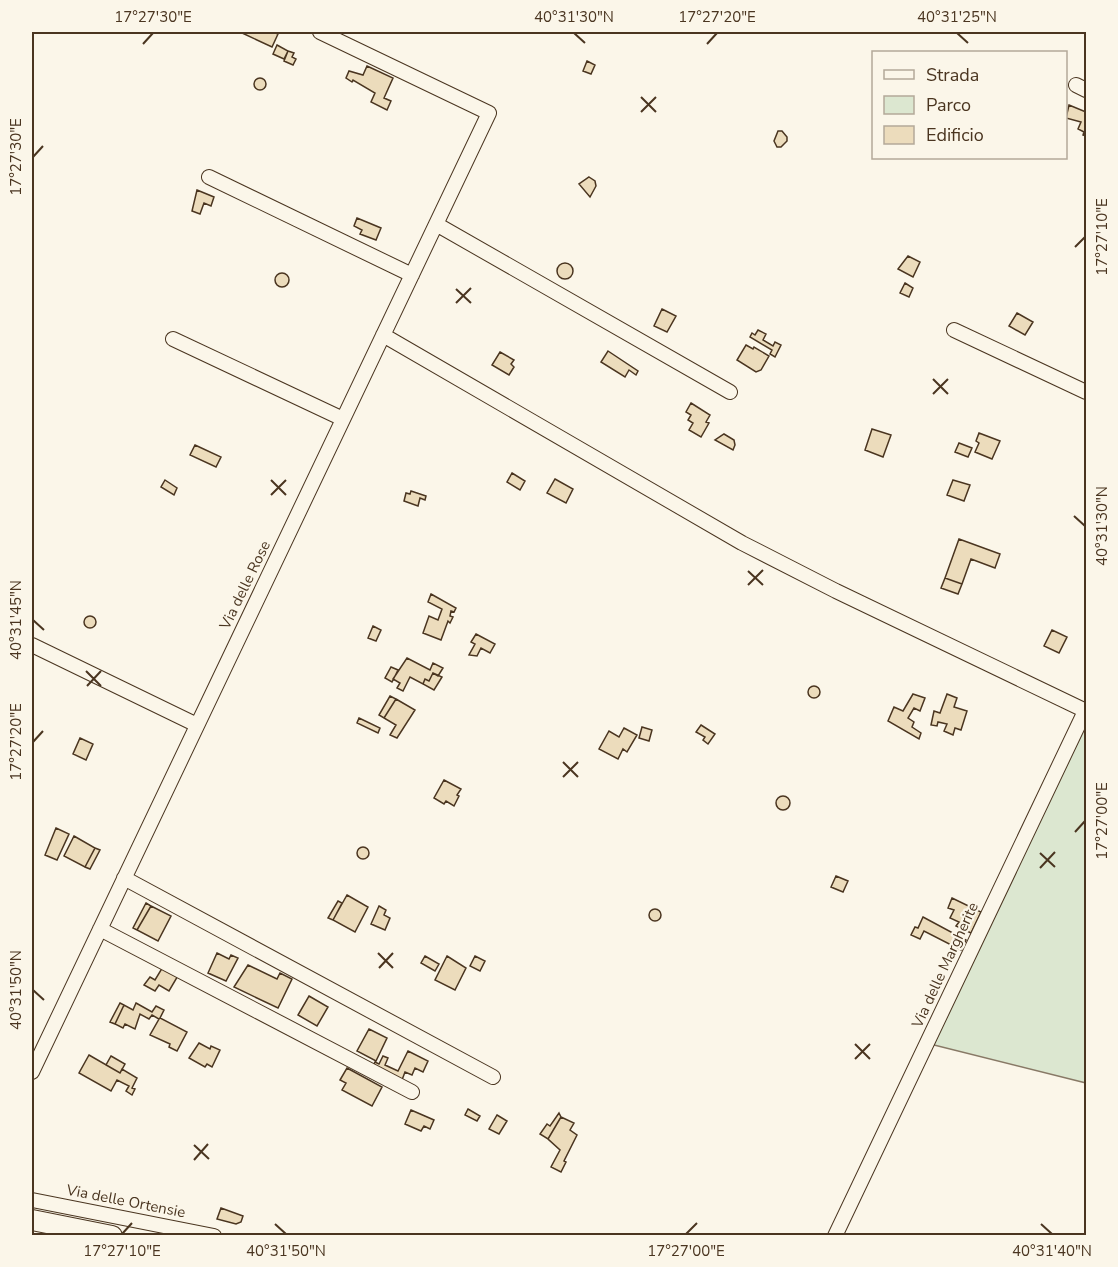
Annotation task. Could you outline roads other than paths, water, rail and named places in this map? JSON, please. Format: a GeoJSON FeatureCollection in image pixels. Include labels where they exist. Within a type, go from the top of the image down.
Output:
{"type":"FeatureCollection","features":[{"type":"Feature","properties":{"kind":"highway"},"geometry":{"type":"LineString","coordinates":[[32,1220],[112,1236]]}},
{"type":"Feature","properties":{"kind":"street","name":"Via delle Rose"},"geometry":{"type":"LineString","coordinates":[[32,1072],[489,113],[320,32]]}},
{"type":"Feature","properties":{"kind":"street"},"geometry":{"type":"LineString","coordinates":[[209,177],[412,275]]}},
{"type":"Feature","properties":{"kind":"street"},"geometry":{"type":"LineString","coordinates":[[436,224],[730,392]]}},
{"type":"Feature","properties":{"kind":"street"},"geometry":{"type":"LineString","coordinates":[[954,330],[1086,392]]}},
{"type":"Feature","properties":{"kind":"street"},"geometry":{"type":"LineString","coordinates":[[383,335],[742,543],[836,591],[1086,710]]}},
{"type":"Feature","properties":{"kind":"street"},"geometry":{"type":"LineString","coordinates":[[173,339],[343,419]]}},
{"type":"Feature","properties":{"kind":"street"},"geometry":{"type":"LineString","coordinates":[[32,645],[197,725]]}},
{"type":"Feature","properties":{"kind":"street","name":"Via delle Margherite"},"geometry":{"type":"LineString","coordinates":[[835,1236],[1086,710]]}},
{"type":"Feature","properties":{"kind":"street"},"geometry":{"type":"LineString","coordinates":[[124,878],[493,1077]]}},
{"type":"Feature","properties":{"kind":"street"},"geometry":{"type":"LineString","coordinates":[[100,929],[412,1092]]}},
{"type":"Feature","properties":{"kind":"street","name":"Via delle Ortensie"},"geometry":{"type":"LineString","coordinates":[[32,1200],[214,1236]]}}]}
